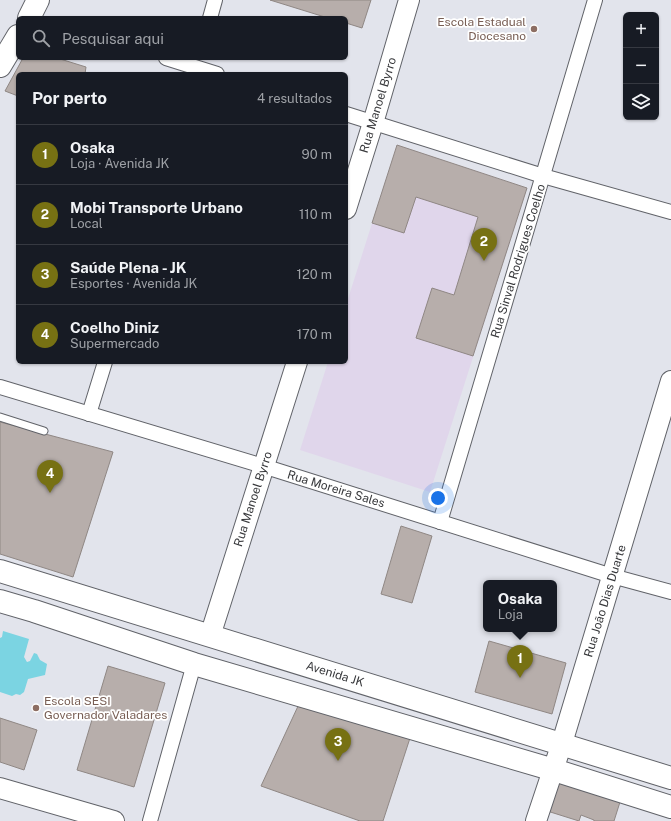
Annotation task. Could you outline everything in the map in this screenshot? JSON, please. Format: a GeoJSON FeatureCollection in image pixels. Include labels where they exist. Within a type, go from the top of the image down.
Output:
{"type":"FeatureCollection","features":[{"type":"Feature","properties":{"kind":"main road"},"geometry":{"type":"LineString","coordinates":[[0,66],[16,39]]}},
{"type":"Feature","properties":{"kind":"main road","name":"Avenida JK"},"geometry":{"type":"LineString","coordinates":[[0,571],[671,778]]}},
{"type":"Feature","properties":{"kind":"main road"},"geometry":{"type":"LineString","coordinates":[[0,601],[194,664],[554,770],[671,807]]}},
{"type":"Feature","properties":{"kind":"street"},"geometry":{"type":"LineString","coordinates":[[211,16],[215,0]]}},
{"type":"Feature","properties":{"kind":"street","name":"Rua Manoel Byrro"},"geometry":{"type":"LineString","coordinates":[[348,203],[374,123],[409,0]]}},
{"type":"Feature","properties":{"kind":"street","name":"Rua Sinval Rodrigues Coelho"},"geometry":{"type":"LineString","coordinates":[[440,522],[595,0]]}},
{"type":"Feature","properties":{"kind":"street"},"geometry":{"type":"LineString","coordinates":[[174,60],[212,72]]}},
{"type":"Feature","properties":{"kind":"street"},"geometry":{"type":"LineString","coordinates":[[348,115],[543,176],[671,212]]}},
{"type":"Feature","properties":{"kind":"street"},"geometry":{"type":"LineString","coordinates":[[88,414],[104,364]]}},
{"type":"Feature","properties":{"kind":"street","name":"Rua Manoel Byrro"},"geometry":{"type":"LineString","coordinates":[[210,636],[296,364]]}},
{"type":"Feature","properties":{"kind":"street","name":"Rua João Dias Duarte"},"geometry":{"type":"LineString","coordinates":[[536,821],[562,744],[671,381]]}},
{"type":"Feature","properties":{"kind":"street","name":"Rua Moreira Sales"},"geometry":{"type":"LineString","coordinates":[[0,387],[263,466],[612,576],[671,592]]}},
{"type":"Feature","properties":{"kind":"street"},"geometry":{"type":"LineString","coordinates":[[150,821],[194,664]]}},
{"type":"Feature","properties":{"kind":"street"},"geometry":{"type":"LineString","coordinates":[[0,788],[114,821]]}},
{"type":"Feature","properties":{"kind":"lane"},"geometry":{"type":"LineString","coordinates":[[0,417],[44,431]]}},
{"type":"Feature","properties":{"kind":"shaded area"},"geometry":{"type":"Polygon","coordinates":[[[397,145],[527,188],[430,492],[300,450],[327,364],[348,364],[348,299],[397,145]]]}},
{"type":"Feature","properties":{"kind":"water"},"geometry":{"type":"Polygon","coordinates":[[[3,631],[29,639],[24,657],[27,662],[30,661],[34,653],[37,654],[40,660],[47,664],[45,675],[28,679],[24,692],[20,695],[16,694],[12,696],[0,692],[0,638],[2,637],[3,631]]]}},
{"type":"Feature","properties":{"kind":"building"},"geometry":{"type":"Polygon","coordinates":[[[270,0],[371,0],[362,28],[348,24],[348,16],[322,16],[270,0]]]}},
{"type":"Feature","properties":{"kind":"building"},"geometry":{"type":"Polygon","coordinates":[[[22,60],[63,60],[86,67],[85,72],[16,72],[16,95],[5,91],[22,60]]]}},
{"type":"Feature","properties":{"kind":"building"},"geometry":{"type":"Polygon","coordinates":[[[397,145],[527,188],[473,356],[416,338],[432,288],[454,295],[478,217],[416,197],[404,233],[372,223],[397,145]]]}},
{"type":"Feature","properties":{"kind":"building"},"geometry":{"type":"Polygon","coordinates":[[[0,422],[113,452],[73,577],[0,554],[0,422]]]}},
{"type":"Feature","properties":{"kind":"building"},"geometry":{"type":"Polygon","coordinates":[[[401,526],[432,536],[412,603],[381,594],[401,526]]]}},
{"type":"Feature","properties":{"kind":"building"},"geometry":{"type":"Polygon","coordinates":[[[489,641],[566,663],[552,714],[475,692],[489,641]]]}},
{"type":"Feature","properties":{"kind":"building"},"geometry":{"type":"Polygon","coordinates":[[[108,666],[165,683],[134,787],[77,770],[108,666]]]}},
{"type":"Feature","properties":{"kind":"building"},"geometry":{"type":"Polygon","coordinates":[[[299,704],[411,735],[383,821],[360,821],[261,786],[299,704]]]}},
{"type":"Feature","properties":{"kind":"building"},"geometry":{"type":"Polygon","coordinates":[[[0,718],[37,730],[24,770],[0,762],[0,718]]]}},
{"type":"Feature","properties":{"kind":"building"},"geometry":{"type":"Polygon","coordinates":[[[555,773],[620,802],[614,821],[594,821],[581,815],[579,821],[544,810],[555,773]]]}},
{"type":"Feature","properties":{"kind":"place","name":"Escola Estadual Diocesano"},"geometry":{"type":"Point","coordinates":[534,29]}},
{"type":"Feature","properties":{"kind":"place","name":"Mobi Transporte Urbano"},"geometry":{"type":"Point","coordinates":[484,261]}},
{"type":"Feature","properties":{"kind":"place","name":"Coelho Diniz"},"geometry":{"type":"Point","coordinates":[50,493]}},
{"type":"Feature","properties":{"kind":"place","name":"Osaka"},"geometry":{"type":"Point","coordinates":[520,678]}},
{"type":"Feature","properties":{"kind":"place","name":"Escola SESI Governador Valadares"},"geometry":{"type":"Point","coordinates":[36,708]}},
{"type":"Feature","properties":{"kind":"place","name":"Saúde Plena - JK"},"geometry":{"type":"Point","coordinates":[338,761]}}]}
